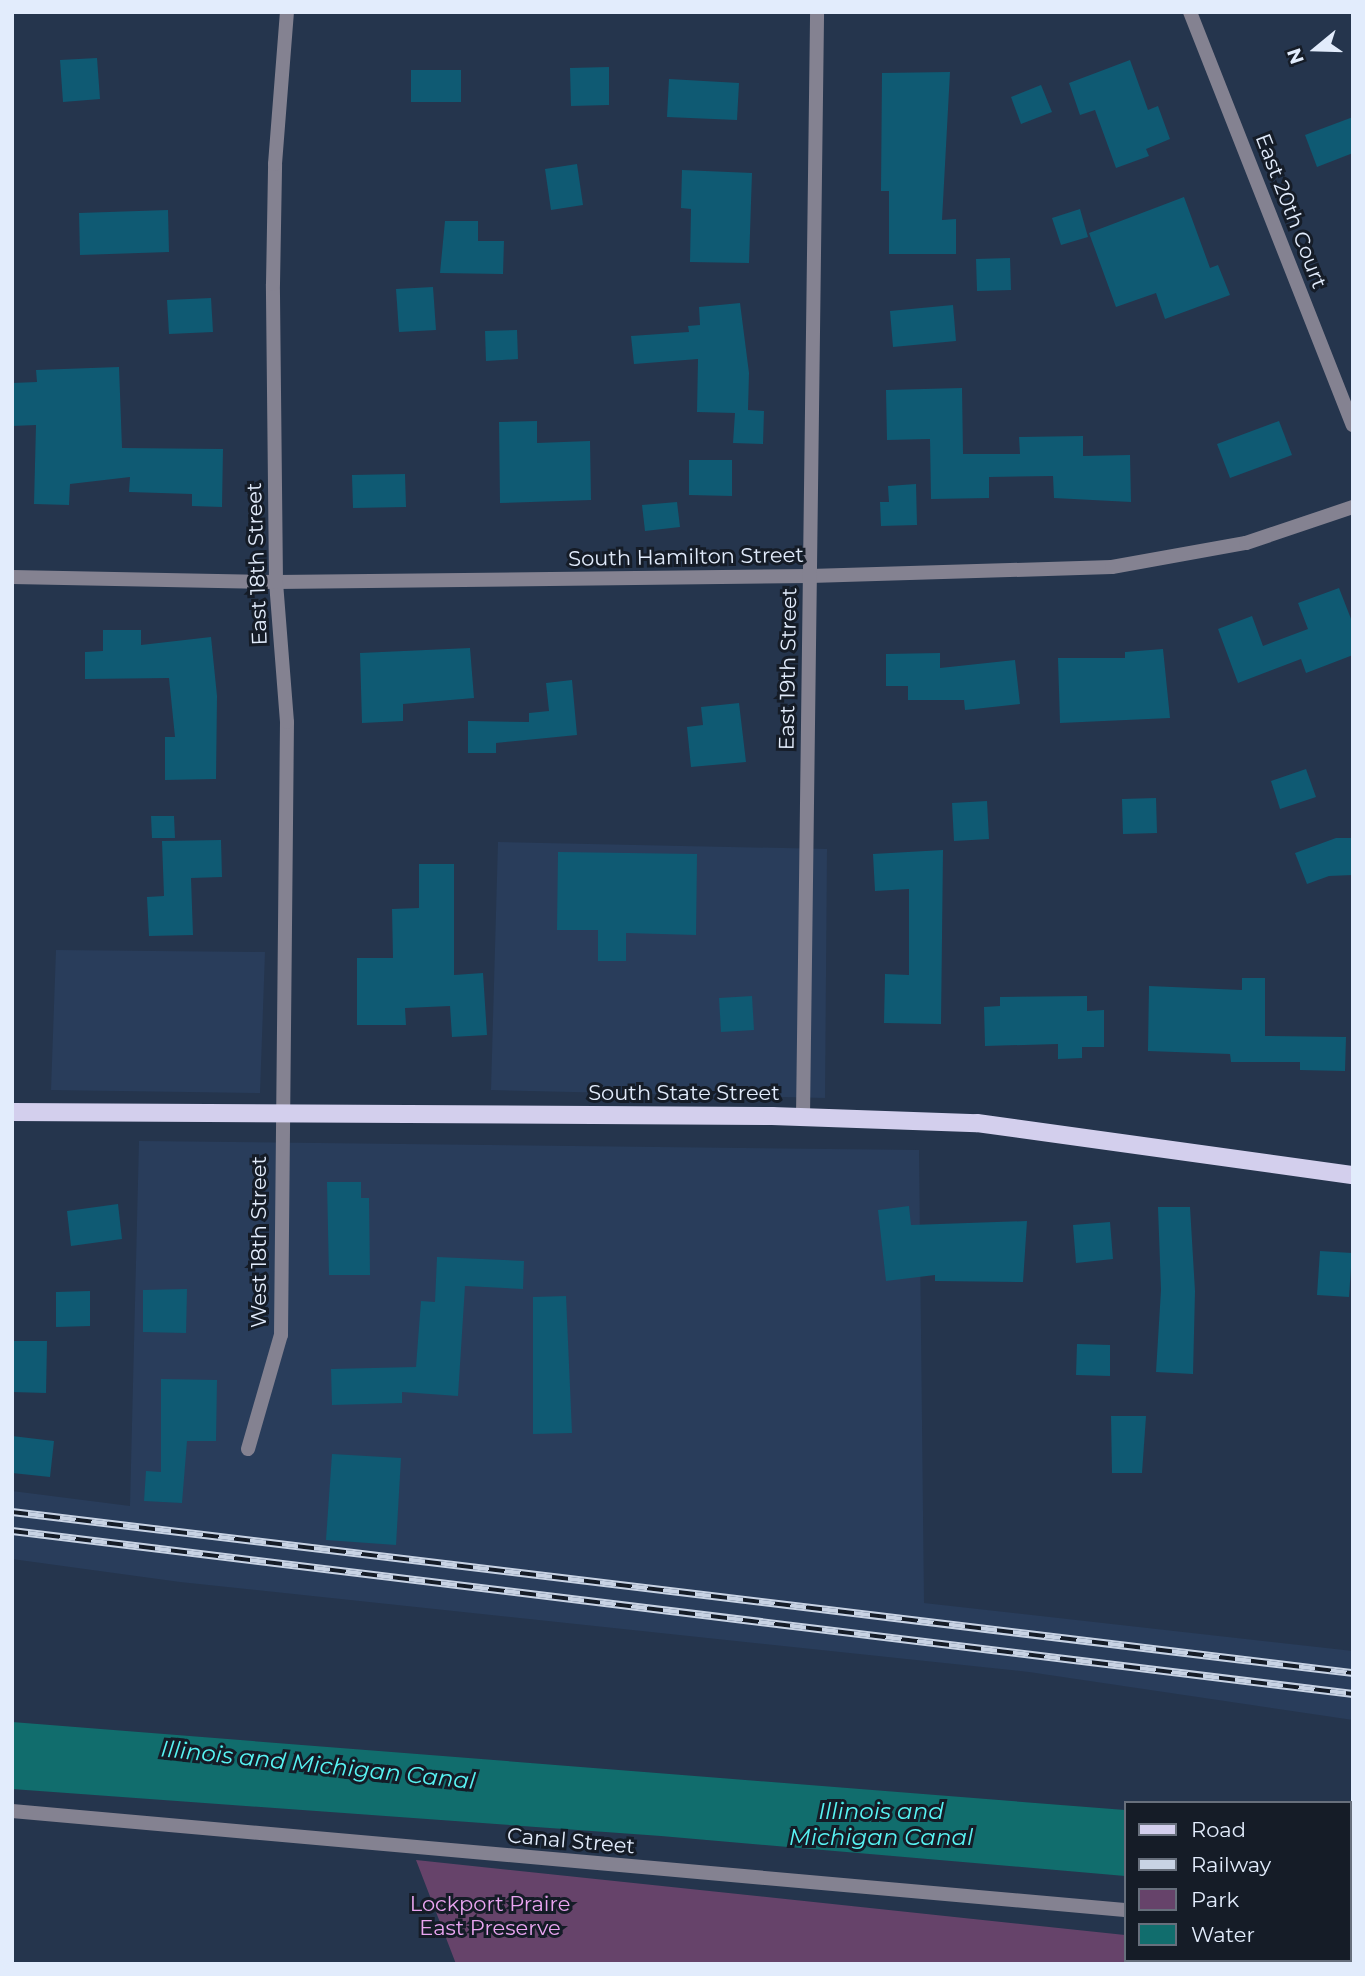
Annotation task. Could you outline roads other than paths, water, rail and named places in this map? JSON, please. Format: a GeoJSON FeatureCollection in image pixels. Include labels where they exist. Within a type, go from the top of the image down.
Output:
{"type":"FeatureCollection","features":[{"type":"Feature","properties":{"kind":"main road","name":"South State Street"},"geometry":{"type":"LineString","coordinates":[[12,1112],[803,1117],[976,1123],[1353,1175]]}},
{"type":"Feature","properties":{"kind":"street","name":"East 18th Street"},"geometry":{"type":"LineString","coordinates":[[281,1114],[287,722],[276,582],[274,190],[287,12]]}},
{"type":"Feature","properties":{"kind":"street","name":"East 19th Street"},"geometry":{"type":"LineString","coordinates":[[803,1117],[817,12]]}},
{"type":"Feature","properties":{"kind":"street","name":"East 20th Court"},"geometry":{"type":"LineString","coordinates":[[1190,12],[1353,425]]}},
{"type":"Feature","properties":{"kind":"street","name":"South Hamilton Street"},"geometry":{"type":"LineString","coordinates":[[12,577],[276,582],[810,576],[1112,567],[1246,544],[1353,507]]}},
{"type":"Feature","properties":{"kind":"street","name":"West 18th Street"},"geometry":{"type":"LineString","coordinates":[[248,1449],[281,1335],[281,1114]]}},
{"type":"Feature","properties":{"kind":"street","name":"Canal Street"},"geometry":{"type":"LineString","coordinates":[[12,1811],[1124,1910]]}},
{"type":"Feature","properties":{"kind":"water","name":"Illinois and Michigan Canal"},"geometry":{"type":"Polygon","coordinates":[[[12,1722],[1124,1810],[1124,1876],[661,1836],[12,1789],[12,1722]]]}},
{"type":"Feature","properties":{"kind":"railway"},"geometry":{"type":"LineString","coordinates":[[12,1512],[1353,1673]]}},
{"type":"Feature","properties":{"kind":"railway"},"geometry":{"type":"LineString","coordinates":[[12,1531],[1353,1694]]}},
{"type":"Feature","properties":{"kind":"park label","name":"Lockport Praire East Preserve"},"geometry":{"type":"Point","coordinates":[490,1916]}}]}
